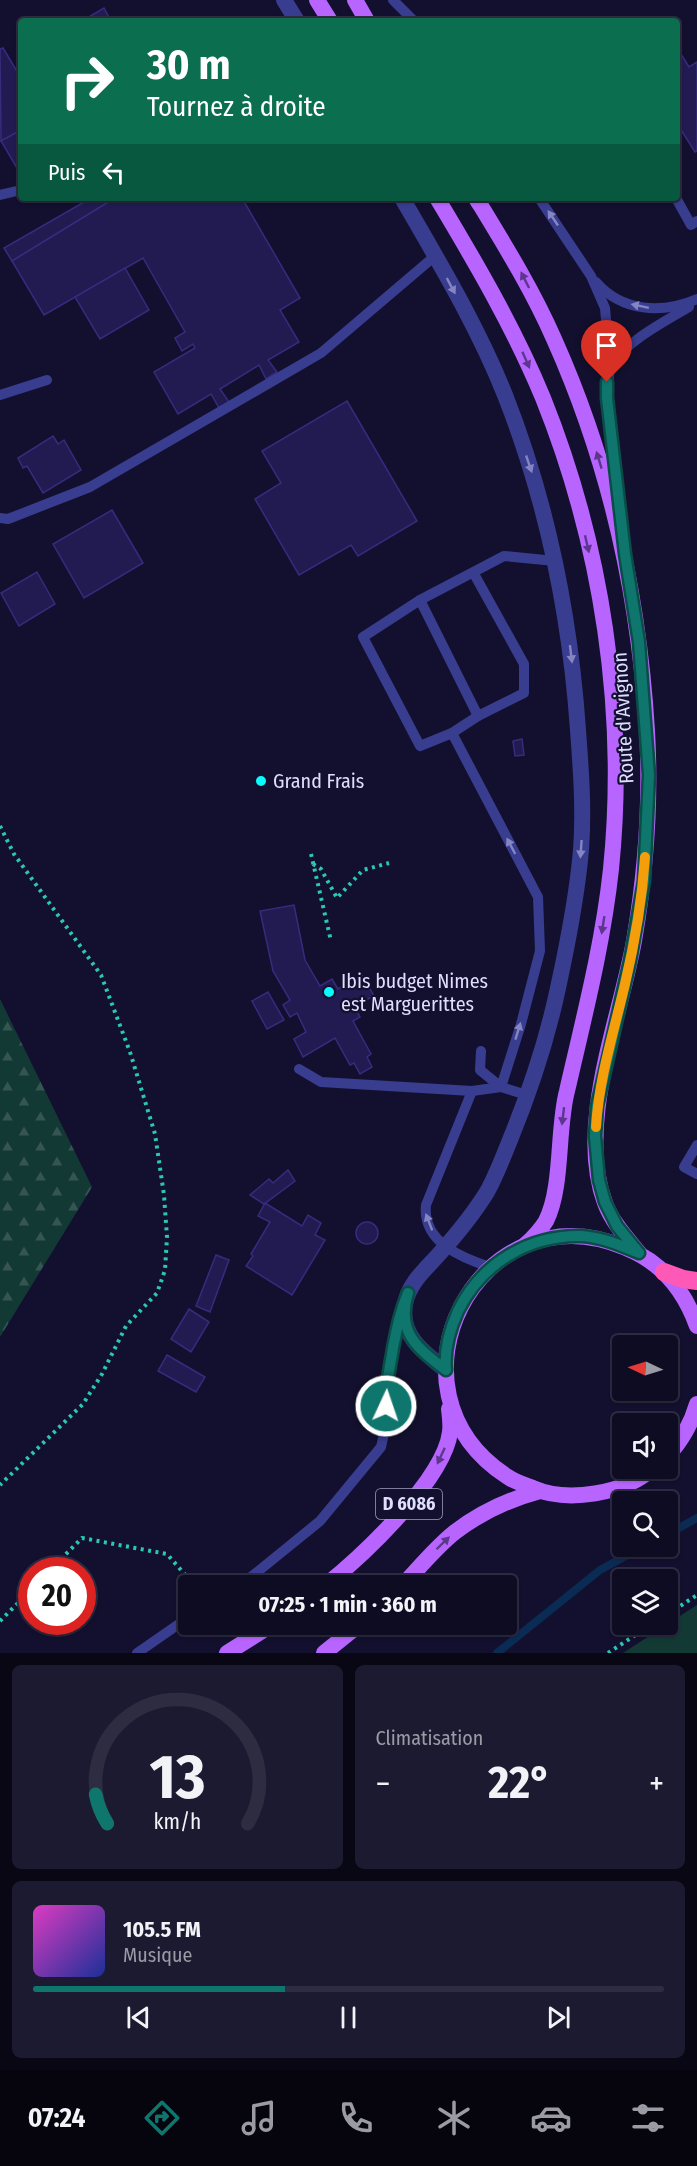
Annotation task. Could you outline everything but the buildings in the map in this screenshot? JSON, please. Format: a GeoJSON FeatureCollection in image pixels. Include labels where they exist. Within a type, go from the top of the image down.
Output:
{"type":"FeatureCollection","features":[{"type":"Feature","properties":{"kind":"highway"},"geometry":{"type":"LineString","coordinates":[[664,1272],[697,1281]]}},
{"type":"Feature","properties":{"kind":"main road"},"geometry":{"type":"LineString","coordinates":[[317,0],[328,18]]}},
{"type":"Feature","properties":{"kind":"main road"},"geometry":{"type":"LineString","coordinates":[[355,0],[365,18]]}},
{"type":"Feature","properties":{"kind":"main road","name":"Route d'Avignon"},"geometry":{"type":"LineString","coordinates":[[439,201],[505,316],[543,398],[572,482],[595,577],[606,643],[614,721],[614,819],[611,868],[599,951],[565,1096],[552,1207],[538,1233],[524,1246]]}},
{"type":"Feature","properties":{"kind":"main road","name":"Route d'Avignon"},"geometry":{"type":"LineString","coordinates":[[478,201],[515,261],[554,339],[581,405],[625,554],[639,642],[645,697],[649,775],[644,881],[635,936],[597,1106],[595,1136],[599,1180],[605,1202],[617,1226],[639,1253]]}},
{"type":"Feature","properties":{"kind":"main road"},"geometry":{"type":"LineString","coordinates":[[635,1479],[614,1490],[577,1496],[540,1491],[509,1478],[482,1457],[462,1431],[449,1399],[445,1363],[451,1327],[466,1294],[490,1267],[524,1246],[553,1238],[582,1236],[611,1241],[639,1253],[664,1272],[680,1290],[692,1310],[697,1326]]}},
{"type":"Feature","properties":{"kind":"main road","name":"D 6086"},"geometry":{"type":"LineString","coordinates":[[338,1575],[388,1529],[429,1478],[450,1434],[449,1399]]}},
{"type":"Feature","properties":{"kind":"main road"},"geometry":{"type":"LineString","coordinates":[[678,1443],[694,1416],[697,1404]]}},
{"type":"Feature","properties":{"kind":"main road","name":"D 6086"},"geometry":{"type":"LineString","coordinates":[[413,1575],[455,1532],[490,1510],[540,1491]]}},
{"type":"Feature","properties":{"kind":"main road"},"geometry":{"type":"LineString","coordinates":[[227,1653],[256,1635]]}},
{"type":"Feature","properties":{"kind":"main road"},"geometry":{"type":"LineString","coordinates":[[324,1653],[346,1635]]}},
{"type":"Feature","properties":{"kind":"street"},"geometry":{"type":"LineString","coordinates":[[284,0],[295,18]]}},
{"type":"Feature","properties":{"kind":"street"},"geometry":{"type":"LineString","coordinates":[[404,201],[484,348],[505,394],[536,485],[555,561],[569,642],[576,702],[582,808],[577,889],[559,984],[539,1059],[486,1192],[408,1293],[404,1315],[409,1335],[419,1348],[446,1370]]}},
{"type":"Feature","properties":{"kind":"lane"},"geometry":{"type":"LineString","coordinates":[[393,0],[411,18]]}},
{"type":"Feature","properties":{"kind":"lane"},"geometry":{"type":"LineString","coordinates":[[0,195],[18,191]]}},
{"type":"Feature","properties":{"kind":"lane"},"geometry":{"type":"LineString","coordinates":[[541,201],[591,276],[604,291],[617,300],[652,309],[669,308],[697,300]]}},
{"type":"Feature","properties":{"kind":"lane"},"geometry":{"type":"LineString","coordinates":[[678,201],[691,225],[697,221]]}},
{"type":"Feature","properties":{"kind":"lane"},"geometry":{"type":"LineString","coordinates":[[0,518],[8,519],[90,487],[321,353],[435,256]]}},
{"type":"Feature","properties":{"kind":"lane"},"geometry":{"type":"LineString","coordinates":[[591,276],[605,308],[610,365],[607,398],[625,554]]}},
{"type":"Feature","properties":{"kind":"lane"},"geometry":{"type":"LineString","coordinates":[[610,365],[639,337],[697,300]]}},
{"type":"Feature","properties":{"kind":"lane"},"geometry":{"type":"LineString","coordinates":[[0,395],[47,381]]}},
{"type":"Feature","properties":{"kind":"lane"},"geometry":{"type":"LineString","coordinates":[[473,572],[524,664],[524,693],[478,716],[452,733],[420,746],[363,637],[420,600],[473,572],[504,556],[555,561]]}},
{"type":"Feature","properties":{"kind":"lane"},"geometry":{"type":"LineString","coordinates":[[420,600],[478,716]]}},
{"type":"Feature","properties":{"kind":"lane"},"geometry":{"type":"LineString","coordinates":[[452,733],[538,897],[540,951],[521,1024],[501,1087]]}},
{"type":"Feature","properties":{"kind":"lane"},"geometry":{"type":"LineString","coordinates":[[481,1051],[480,1070],[501,1087],[526,1095]]}},
{"type":"Feature","properties":{"kind":"lane"},"geometry":{"type":"LineString","coordinates":[[299,1069],[321,1082],[472,1091],[501,1087]]}},
{"type":"Feature","properties":{"kind":"lane"},"geometry":{"type":"LineString","coordinates":[[472,1091],[426,1205],[425,1215],[429,1226],[446,1246],[460,1256],[490,1267]]}},
{"type":"Feature","properties":{"kind":"lane"},"geometry":{"type":"LineString","coordinates":[[697,1145],[684,1167],[697,1174]]}},
{"type":"Feature","properties":{"kind":"lane"},"geometry":{"type":"LineString","coordinates":[[254,1575],[320,1521],[381,1447],[387,1420],[385,1391],[395,1333],[399,1313],[408,1293]]}},
{"type":"Feature","properties":{"kind":"lane"},"geometry":{"type":"LineString","coordinates":[[137,1653],[178,1624]]}},
{"type":"Feature","properties":{"kind":"path"},"geometry":{"type":"LineString","coordinates":[[0,826],[14,854],[101,975],[130,1052],[155,1134],[164,1195],[167,1237],[165,1269],[157,1293],[126,1326],[102,1374],[83,1404],[0,1485]]}},
{"type":"Feature","properties":{"kind":"path"},"geometry":{"type":"LineString","coordinates":[[311,854],[331,941]]}},
{"type":"Feature","properties":{"kind":"path"},"geometry":{"type":"LineString","coordinates":[[313,864],[321,869],[337,898],[363,870],[389,863]]}},
{"type":"Feature","properties":{"kind":"path"},"geometry":{"type":"LineString","coordinates":[[63,1557],[82,1538],[167,1554],[185,1575]]}},
{"type":"Feature","properties":{"kind":"path"},"geometry":{"type":"LineString","coordinates":[[678,1607],[697,1595]]}},
{"type":"Feature","properties":{"kind":"path"},"geometry":{"type":"LineString","coordinates":[[0,1621],[18,1603]]}},
{"type":"Feature","properties":{"kind":"path"},"geometry":{"type":"LineString","coordinates":[[608,1653],[635,1635]]}},
{"type":"Feature","properties":{"kind":"green space"},"geometry":{"type":"Polygon","coordinates":[[[0,999],[92,1187],[0,1337],[0,999]]]}},
{"type":"Feature","properties":{"kind":"green space"},"geometry":{"type":"Polygon","coordinates":[[[697,1605],[697,1653],[623,1653],[651,1635],[678,1635],[678,1617],[697,1605]]]}},
{"type":"Feature","properties":{"kind":"waterway"},"geometry":{"type":"LineString","coordinates":[[678,1528],[697,1518]]}},
{"type":"Feature","properties":{"kind":"waterway"},"geometry":{"type":"LineString","coordinates":[[497,1653],[600,1570],[624,1557]]}},
{"type":"Feature","properties":{"kind":"slow traffic"},"geometry":{"type":"LineString","coordinates":[[596,1127],[597,1106],[607,1057],[630,961],[644,881],[645,857]]}},
{"type":"Feature","properties":{"kind":"place","name":"Grand Frais"},"geometry":{"type":"Point","coordinates":[261,781]}},
{"type":"Feature","properties":{"kind":"place","name":"Ibis budget Nimes est Marguerittes"},"geometry":{"type":"Point","coordinates":[329,992]}},
{"type":"Feature","properties":{"kind":"route"},"geometry":{"type":"LineString","coordinates":[[386,1406],[385,1391],[395,1333],[399,1313],[408,1293],[404,1315],[409,1335],[427,1356],[446,1370],[445,1363],[451,1327],[466,1294],[490,1267],[507,1255],[524,1246],[553,1238],[582,1236],[611,1241],[639,1253],[617,1226],[605,1202],[599,1180],[595,1136],[597,1106],[630,961],[644,881],[649,775],[644,686],[625,554],[607,382]]}}]}
